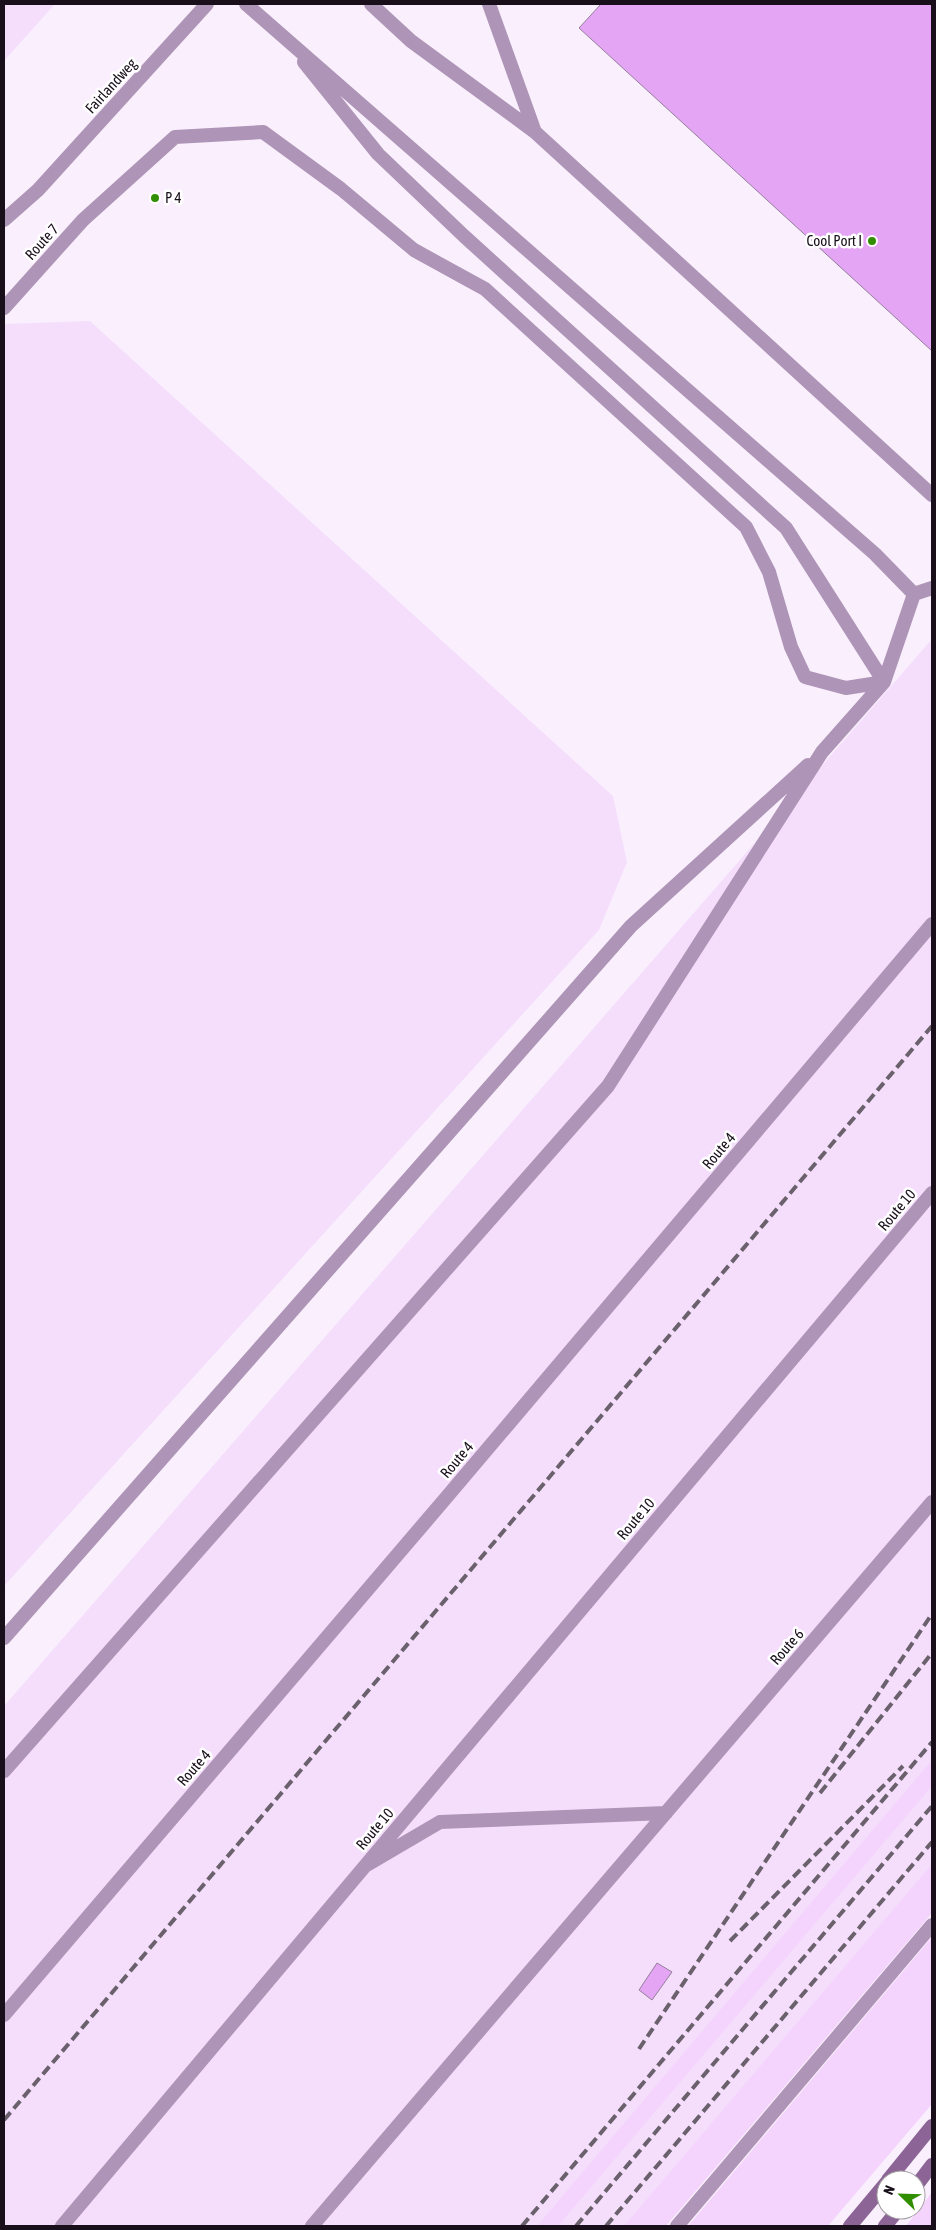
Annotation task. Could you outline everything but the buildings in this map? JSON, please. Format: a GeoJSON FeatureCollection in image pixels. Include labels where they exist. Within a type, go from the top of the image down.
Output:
{"type":"FeatureCollection","features":[{"type":"Feature","properties":{"kind":"main road"},"geometry":{"type":"LineString","coordinates":[[896,2170],[932,2126]]}},
{"type":"Feature","properties":{"kind":"main road"},"geometry":{"type":"LineString","coordinates":[[850,2226],[876,2194]]}},
{"type":"Feature","properties":{"kind":"lane","name":"Fairlandweg"},"geometry":{"type":"LineString","coordinates":[[4,220],[38,190],[207,4]]}},
{"type":"Feature","properties":{"kind":"lane"},"geometry":{"type":"LineString","coordinates":[[246,4],[875,554],[914,594]]}},
{"type":"Feature","properties":{"kind":"lane"},"geometry":{"type":"LineString","coordinates":[[371,4],[411,41],[535,132],[932,495]]}},
{"type":"Feature","properties":{"kind":"lane"},"geometry":{"type":"LineString","coordinates":[[489,4],[535,132]]}},
{"type":"Feature","properties":{"kind":"lane"},"geometry":{"type":"LineString","coordinates":[[281,34],[378,154],[464,236],[786,528],[884,682]]}},
{"type":"Feature","properties":{"kind":"lane","name":"Route 7"},"geometry":{"type":"LineString","coordinates":[[4,308],[83,220],[175,137],[263,132],[340,189],[414,250],[484,289],[746,527],[769,572],[791,647],[805,677],[846,688],[884,682]]}},
{"type":"Feature","properties":{"kind":"lane"},"geometry":{"type":"LineString","coordinates":[[914,594],[932,588]]}},
{"type":"Feature","properties":{"kind":"lane"},"geometry":{"type":"LineString","coordinates":[[4,1638],[631,926],[822,752],[884,682],[914,594]]}},
{"type":"Feature","properties":{"kind":"lane"},"geometry":{"type":"LineString","coordinates":[[4,1771],[608,1086],[822,752]]}},
{"type":"Feature","properties":{"kind":"lane","name":"Route 4"},"geometry":{"type":"LineString","coordinates":[[4,2015],[445,1499],[932,924]]}},
{"type":"Feature","properties":{"kind":"lane","name":"Route 10"},"geometry":{"type":"LineString","coordinates":[[62,2226],[932,1193]]}},
{"type":"Feature","properties":{"kind":"lane","name":"Route 6"},"geometry":{"type":"LineString","coordinates":[[312,2226],[932,1502]]}},
{"type":"Feature","properties":{"kind":"lane"},"geometry":{"type":"LineString","coordinates":[[365,1866],[440,1822],[666,1813]]}},
{"type":"Feature","properties":{"kind":"lane"},"geometry":{"type":"LineString","coordinates":[[677,2226],[932,1925]]}},
{"type":"Feature","properties":{"kind":"shaded area"},"geometry":{"type":"Polygon","coordinates":[[[4,4],[55,4],[4,61],[4,4]]]}},
{"type":"Feature","properties":{"kind":"shaded area"},"geometry":{"type":"Polygon","coordinates":[[[90,321],[613,796],[627,862],[599,930],[4,1586],[4,324],[90,321]]]}},
{"type":"Feature","properties":{"kind":"shaded area"},"geometry":{"type":"Polygon","coordinates":[[[932,639],[932,1903],[657,2226],[4,2226],[4,1706],[932,639]]]}},
{"type":"Feature","properties":{"kind":"shaded area"},"geometry":{"type":"Polygon","coordinates":[[[932,1760],[932,1786],[558,2226],[537,2226],[932,1760]]]}},
{"type":"Feature","properties":{"kind":"shaded area"},"geometry":{"type":"Polygon","coordinates":[[[932,1864],[932,1913],[666,2226],[624,2226],[932,1864]]]}},
{"type":"Feature","properties":{"kind":"shaded area"},"geometry":{"type":"Polygon","coordinates":[[[932,1937],[932,2104],[828,2226],[688,2226],[932,1937]]]}},
{"type":"Feature","properties":{"kind":"shaded area"},"geometry":{"type":"Polygon","coordinates":[[[932,2192],[932,2226],[906,2226],[911,2220],[926,2220],[926,2200],[932,2192]]]}},
{"type":"Feature","properties":{"kind":"railway"},"geometry":{"type":"LineString","coordinates":[[4,2120],[932,1026]]}},
{"type":"Feature","properties":{"kind":"railway"},"geometry":{"type":"LineString","coordinates":[[639,2049],[932,1614]]}},
{"type":"Feature","properties":{"kind":"railway"},"geometry":{"type":"LineString","coordinates":[[820,1793],[932,1653]]}},
{"type":"Feature","properties":{"kind":"railway"},"geometry":{"type":"LineString","coordinates":[[522,2226],[932,1742]]}},
{"type":"Feature","properties":{"kind":"railway"},"geometry":{"type":"LineString","coordinates":[[730,1941],[903,1766]]}},
{"type":"Feature","properties":{"kind":"railway"},"geometry":{"type":"LineString","coordinates":[[576,2226],[932,1806]]}},
{"type":"Feature","properties":{"kind":"railway"},"geometry":{"type":"LineString","coordinates":[[606,2226],[932,1842]]}},
{"type":"Feature","properties":{"kind":"place","name":"P 4"},"geometry":{"type":"Point","coordinates":[155,198]}},
{"type":"Feature","properties":{"kind":"place","name":"Cool Port I"},"geometry":{"type":"Point","coordinates":[872,241]}}]}
